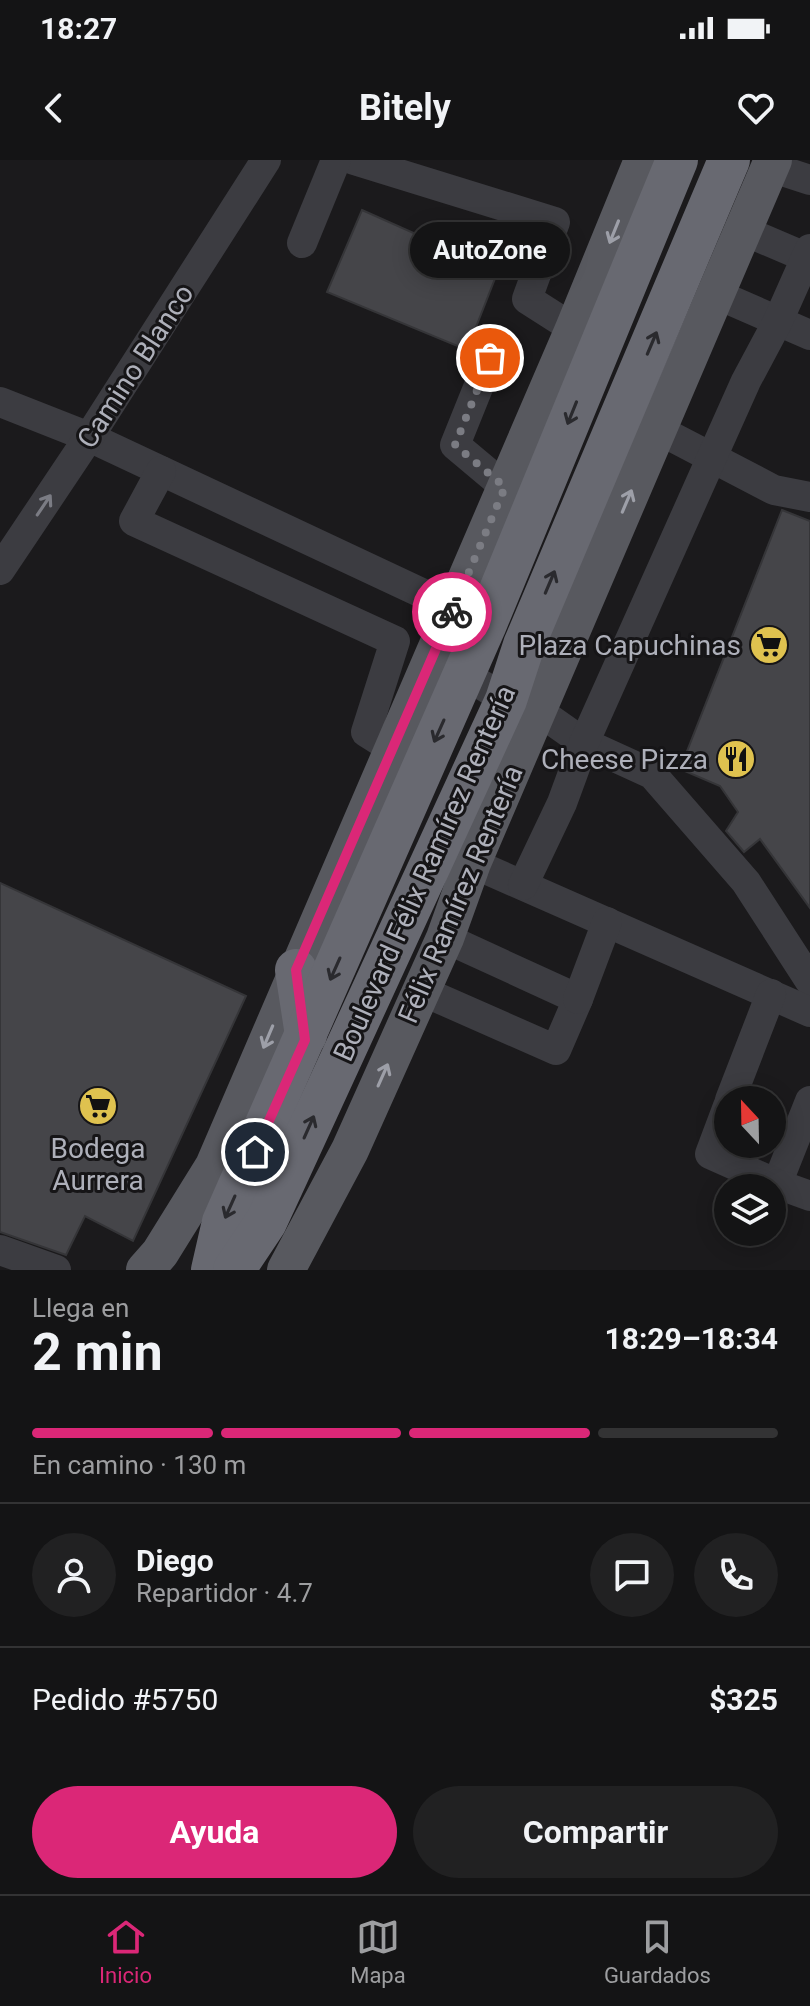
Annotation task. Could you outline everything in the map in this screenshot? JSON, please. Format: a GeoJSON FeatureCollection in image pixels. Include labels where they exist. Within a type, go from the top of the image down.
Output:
{"type":"FeatureCollection","features":[{"type":"Feature","properties":{"kind":"highway","name":"Boulevard Félix Ramírez Rentería"},"geometry":{"type":"LineString","coordinates":[[212,1270],[223,1222],[306,1035],[449,664],[677,160]]}},
{"type":"Feature","properties":{"kind":"highway","name":"Boulevard Félix Ramírez Rentería"},"geometry":{"type":"LineString","coordinates":[[234,1270],[266,1222],[522,705],[729,160]]}},
{"type":"Feature","properties":{"kind":"highway"},"geometry":{"type":"LineString","coordinates":[[296,970],[306,1035]]}},
{"type":"Feature","properties":{"kind":"main road"},"geometry":{"type":"LineString","coordinates":[[470,615],[505,487],[643,160]]}},
{"type":"Feature","properties":{"kind":"main road"},"geometry":{"type":"LineString","coordinates":[[541,653],[657,429],[771,164]]}},
{"type":"Feature","properties":{"kind":"main road"},"geometry":{"type":"LineString","coordinates":[[145,1270],[160,1253],[214,1166],[393,749],[449,664]]}},
{"type":"Feature","properties":{"kind":"main road","name":"Félix Ramírez Rentería"},"geometry":{"type":"LineString","coordinates":[[286,1270],[350,1150],[445,938],[522,705]]}},
{"type":"Feature","properties":{"kind":"street","name":"Camino Blanco"},"geometry":{"type":"LineString","coordinates":[[0,570],[266,160]]}},
{"type":"Feature","properties":{"kind":"street"},"geometry":{"type":"LineString","coordinates":[[302,243],[336,160]]}},
{"type":"Feature","properties":{"kind":"street"},"geometry":{"type":"LineString","coordinates":[[354,160],[555,222],[527,299],[574,329]]}},
{"type":"Feature","properties":{"kind":"street"},"geometry":{"type":"LineString","coordinates":[[771,164],[810,180]]}},
{"type":"Feature","properties":{"kind":"street"},"geometry":{"type":"LineString","coordinates":[[523,885],[562,803],[584,743],[746,381],[809,255],[742,230]]}},
{"type":"Feature","properties":{"kind":"street"},"geometry":{"type":"LineString","coordinates":[[716,294],[810,335]]}},
{"type":"Feature","properties":{"kind":"street"},"geometry":{"type":"LineString","coordinates":[[490,358],[455,445],[505,487]]}},
{"type":"Feature","properties":{"kind":"street"},"geometry":{"type":"LineString","coordinates":[[0,402],[89,437],[470,615],[541,653]]}},
{"type":"Feature","properties":{"kind":"street"},"geometry":{"type":"LineString","coordinates":[[657,429],[774,490],[810,497]]}},
{"type":"Feature","properties":{"kind":"street"},"geometry":{"type":"LineString","coordinates":[[161,471],[134,521],[395,641],[366,732],[393,749]]}},
{"type":"Feature","properties":{"kind":"street"},"geometry":{"type":"LineString","coordinates":[[449,664],[584,743],[652,774],[746,882],[810,981]]}},
{"type":"Feature","properties":{"kind":"street"},"geometry":{"type":"LineString","coordinates":[[472,863],[810,1012]]}},
{"type":"Feature","properties":{"kind":"street"},"geometry":{"type":"LineString","coordinates":[[422,991],[556,1050],[607,922]]}},
{"type":"Feature","properties":{"kind":"street"},"geometry":{"type":"LineString","coordinates":[[445,938],[578,999]]}},
{"type":"Feature","properties":{"kind":"street"},"geometry":{"type":"LineString","coordinates":[[735,1086],[771,994]]}},
{"type":"Feature","properties":{"kind":"street"},"geometry":{"type":"LineString","coordinates":[[781,1174],[810,1101]]}},
{"type":"Feature","properties":{"kind":"street"},"geometry":{"type":"LineString","coordinates":[[719,1158],[755,1174]]}},
{"type":"Feature","properties":{"kind":"street"},"geometry":{"type":"LineString","coordinates":[[786,1187],[810,1196]]}},
{"type":"Feature","properties":{"kind":"street"},"geometry":{"type":"LineString","coordinates":[[0,1250],[56,1270]]}},
{"type":"Feature","properties":{"kind":"building"},"geometry":{"type":"Polygon","coordinates":[[[362,210],[474,260],[505,253],[467,350],[327,292],[362,210]]]}},
{"type":"Feature","properties":{"kind":"building","name":"Plaza Capuchinas"},"geometry":{"type":"Polygon","coordinates":[[[782,510],[810,521],[810,908],[760,839],[744,852],[726,831],[738,812],[720,786],[680,769],[782,510]]]}},
{"type":"Feature","properties":{"kind":"building","name":"Bodega Aurrera"},"geometry":{"type":"Polygon","coordinates":[[[0,883],[246,996],[133,1241],[85,1216],[66,1255],[0,1232],[0,883]]]}},
{"type":"Feature","properties":{"kind":"way so far"},"geometry":{"type":"LineString","coordinates":[[452,612],[505,487],[455,445],[490,358]]}},
{"type":"Feature","properties":{"kind":"place","name":"AutoZone"},"geometry":{"type":"Point","coordinates":[490,358]}},
{"type":"Feature","properties":{"kind":"place","name":"Plaza Capuchinas"},"geometry":{"type":"Point","coordinates":[769,645]}},
{"type":"Feature","properties":{"kind":"place","name":"Cheese Pizza"},"geometry":{"type":"Point","coordinates":[736,759]}},
{"type":"Feature","properties":{"kind":"place","name":"Bodega Aurrera"},"geometry":{"type":"Point","coordinates":[98,1106]}},
{"type":"Feature","properties":{"kind":"route"},"geometry":{"type":"LineString","coordinates":[[255,1152],[305,1040],[296,970],[452,612]]}}]}
